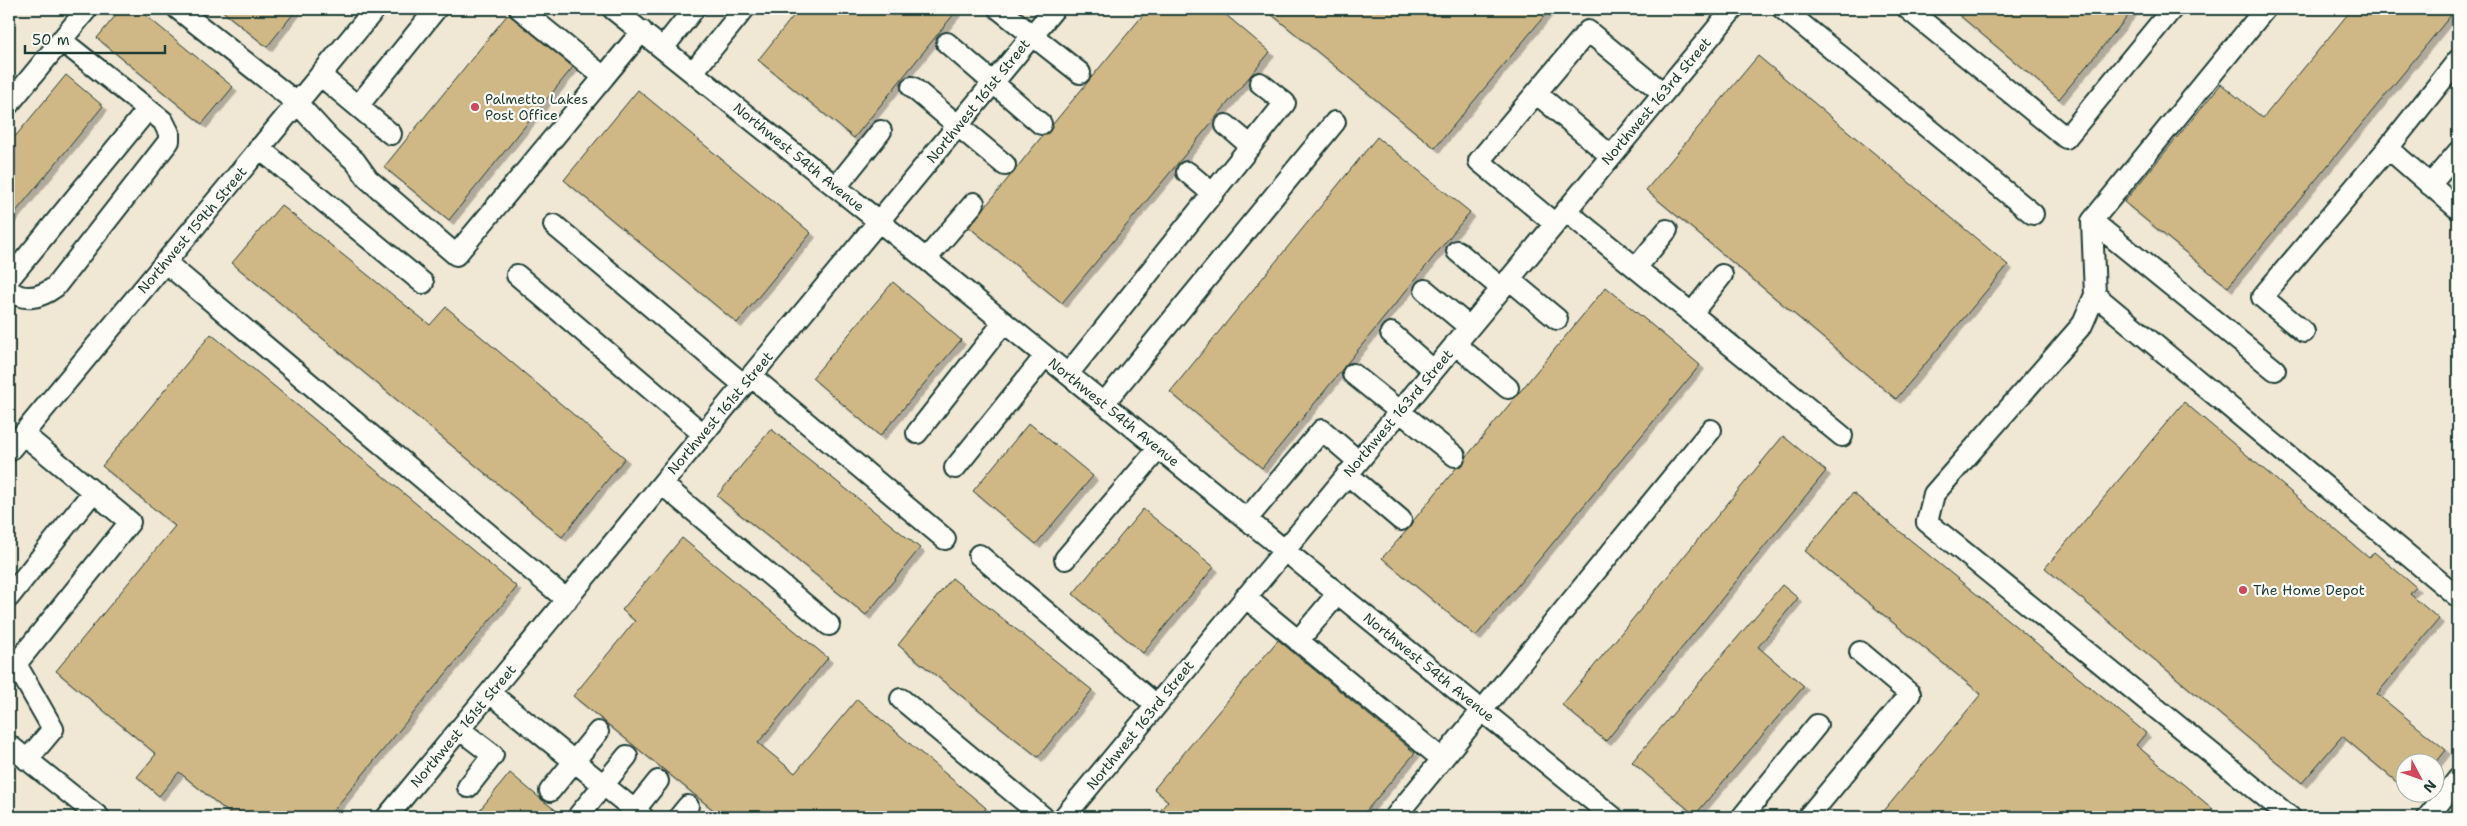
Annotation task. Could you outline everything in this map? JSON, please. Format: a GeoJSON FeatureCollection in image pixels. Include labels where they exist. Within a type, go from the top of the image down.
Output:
{"type":"FeatureCollection","features":[{"type":"Feature","properties":{"kind":"street"},"geometry":{"type":"LineString","coordinates":[[9,104],[87,9]]}},
{"type":"Feature","properties":{"kind":"street"},"geometry":{"type":"LineString","coordinates":[[178,9],[297,103],[330,140],[355,161],[368,179],[456,255],[642,31]]}},
{"type":"Feature","properties":{"kind":"street","name":"Northwest 159th Street"},"geometry":{"type":"LineString","coordinates":[[9,451],[375,9]]}},
{"type":"Feature","properties":{"kind":"street"},"geometry":{"type":"LineString","coordinates":[[358,106],[436,9]]}},
{"type":"Feature","properties":{"kind":"street"},"geometry":{"type":"LineString","coordinates":[[520,9],[604,77]]}},
{"type":"Feature","properties":{"kind":"street","name":"Northwest 54th Avenue"},"geometry":{"type":"LineString","coordinates":[[613,9],[1004,322],[1611,817]]}},
{"type":"Feature","properties":{"kind":"street"},"geometry":{"type":"LineString","coordinates":[[663,48],[694,9]]}},
{"type":"Feature","properties":{"kind":"street"},"geometry":{"type":"LineString","coordinates":[[693,72],[744,9]]}},
{"type":"Feature","properties":{"kind":"street"},"geometry":{"type":"LineString","coordinates":[[998,9],[1080,73]]}},
{"type":"Feature","properties":{"kind":"street","name":"Northwest 161st Street"},"geometry":{"type":"LineString","coordinates":[[387,817],[1054,9]]}},
{"type":"Feature","properties":{"kind":"street","name":"Northwest 163rd Street"},"geometry":{"type":"LineString","coordinates":[[1064,817],[1733,9]]}},
{"type":"Feature","properties":{"kind":"street"},"geometry":{"type":"LineString","coordinates":[[1783,9],[2033,214]]}},
{"type":"Feature","properties":{"kind":"street"},"geometry":{"type":"LineString","coordinates":[[1908,9],[2066,138],[2172,9]]}},
{"type":"Feature","properties":{"kind":"street"},"geometry":{"type":"LineString","coordinates":[[2265,9],[2092,221],[2095,295],[2082,325],[1934,494],[1927,522],[2290,817]]}},
{"type":"Feature","properties":{"kind":"street"},"geometry":{"type":"LineString","coordinates":[[1663,93],[1588,31],[1479,161],[1636,268],[1842,436]]}},
{"type":"Feature","properties":{"kind":"street"},"geometry":{"type":"LineString","coordinates":[[9,290],[16,295],[29,298],[43,296],[55,287],[169,141],[169,133],[163,121],[61,40]]}},
{"type":"Feature","properties":{"kind":"street"},"geometry":{"type":"LineString","coordinates":[[946,43],[1041,124]]}},
{"type":"Feature","properties":{"kind":"street"},"geometry":{"type":"LineString","coordinates":[[2304,332],[2262,297],[2388,148],[2458,60]]}},
{"type":"Feature","properties":{"kind":"street"},"geometry":{"type":"LineString","coordinates":[[320,75],[391,134]]}},
{"type":"Feature","properties":{"kind":"street"},"geometry":{"type":"LineString","coordinates":[[1068,374],[1285,103],[1260,83]]}},
{"type":"Feature","properties":{"kind":"street"},"geometry":{"type":"LineString","coordinates":[[912,86],[1005,165]]}},
{"type":"Feature","properties":{"kind":"street"},"geometry":{"type":"LineString","coordinates":[[1536,93],[1611,156]]}},
{"type":"Feature","properties":{"kind":"street"},"geometry":{"type":"LineString","coordinates":[[9,279],[148,109]]}},
{"type":"Feature","properties":{"kind":"street"},"geometry":{"type":"LineString","coordinates":[[1104,403],[1335,122]]}},
{"type":"Feature","properties":{"kind":"street"},"geometry":{"type":"LineString","coordinates":[[1226,126],[1251,146]]}},
{"type":"Feature","properties":{"kind":"street"},"geometry":{"type":"LineString","coordinates":[[836,187],[881,131]]}},
{"type":"Feature","properties":{"kind":"street"},"geometry":{"type":"LineString","coordinates":[[259,148],[424,283]]}},
{"type":"Feature","properties":{"kind":"street"},"geometry":{"type":"LineString","coordinates":[[2388,148],[2430,185],[2455,199]]}},
{"type":"Feature","properties":{"kind":"street"},"geometry":{"type":"LineString","coordinates":[[2430,185],[2458,152]]}},
{"type":"Feature","properties":{"kind":"street"},"geometry":{"type":"LineString","coordinates":[[1187,172],[1212,194]]}},
{"type":"Feature","properties":{"kind":"street"},"geometry":{"type":"LineString","coordinates":[[926,260],[974,203]]}},
{"type":"Feature","properties":{"kind":"street"},"geometry":{"type":"LineString","coordinates":[[2092,221],[2274,370]]}},
{"type":"Feature","properties":{"kind":"street"},"geometry":{"type":"LineString","coordinates":[[554,225],[945,539]]}},
{"type":"Feature","properties":{"kind":"street"},"geometry":{"type":"LineString","coordinates":[[1636,268],[1668,230]]}},
{"type":"Feature","properties":{"kind":"street"},"geometry":{"type":"LineString","coordinates":[[1457,251],[1557,318]]}},
{"type":"Feature","properties":{"kind":"street"},"geometry":{"type":"LineString","coordinates":[[165,262],[567,600]]}},
{"type":"Feature","properties":{"kind":"street"},"geometry":{"type":"LineString","coordinates":[[517,274],[703,434]]}},
{"type":"Feature","properties":{"kind":"street"},"geometry":{"type":"LineString","coordinates":[[1692,313],[1722,275]]}},
{"type":"Feature","properties":{"kind":"street"},"geometry":{"type":"LineString","coordinates":[[1425,290],[1469,327]]}},
{"type":"Feature","properties":{"kind":"street"},"geometry":{"type":"LineString","coordinates":[[2095,295],[2458,597]]}},
{"type":"Feature","properties":{"kind":"street"},"geometry":{"type":"LineString","coordinates":[[917,434],[1004,322]]}},
{"type":"Feature","properties":{"kind":"street"},"geometry":{"type":"LineString","coordinates":[[1390,333],[1433,370]]}},
{"type":"Feature","properties":{"kind":"street"},"geometry":{"type":"LineString","coordinates":[[1455,344],[1508,388]]}},
{"type":"Feature","properties":{"kind":"street"},"geometry":{"type":"LineString","coordinates":[[955,468],[1045,356]]}},
{"type":"Feature","properties":{"kind":"street"},"geometry":{"type":"LineString","coordinates":[[1354,374],[1454,456]]}},
{"type":"Feature","properties":{"kind":"street"},"geometry":{"type":"LineString","coordinates":[[1247,519],[1322,430],[1400,520]]}},
{"type":"Feature","properties":{"kind":"street"},"geometry":{"type":"LineString","coordinates":[[1395,817],[1711,430]]}},
{"type":"Feature","properties":{"kind":"street"},"geometry":{"type":"LineString","coordinates":[[23,434],[130,522],[16,664],[53,729],[27,760]]}},
{"type":"Feature","properties":{"kind":"street"},"geometry":{"type":"LineString","coordinates":[[1065,559],[1159,448]]}},
{"type":"Feature","properties":{"kind":"street"},"geometry":{"type":"LineString","coordinates":[[662,484],[829,625]]}},
{"type":"Feature","properties":{"kind":"street"},"geometry":{"type":"LineString","coordinates":[[9,597],[93,492]]}},
{"type":"Feature","properties":{"kind":"street"},"geometry":{"type":"LineString","coordinates":[[979,555],[1156,705]]}},
{"type":"Feature","properties":{"kind":"street"},"geometry":{"type":"LineString","coordinates":[[1298,641],[1338,593]]}},
{"type":"Feature","properties":{"kind":"street"},"geometry":{"type":"LineString","coordinates":[[1245,597],[1442,759]]}},
{"type":"Feature","properties":{"kind":"street"},"geometry":{"type":"LineString","coordinates":[[1808,817],[1910,694],[1860,652]]}},
{"type":"Feature","properties":{"kind":"street"},"geometry":{"type":"LineString","coordinates":[[490,692],[603,785],[636,815],[658,781]]}},
{"type":"Feature","properties":{"kind":"street"},"geometry":{"type":"LineString","coordinates":[[901,699],[1043,817]]}},
{"type":"Feature","properties":{"kind":"street"},"geometry":{"type":"LineString","coordinates":[[1742,817],[1817,725]]}},
{"type":"Feature","properties":{"kind":"street"},"geometry":{"type":"LineString","coordinates":[[460,729],[493,755],[468,787]]}},
{"type":"Feature","properties":{"kind":"street"},"geometry":{"type":"LineString","coordinates":[[550,792],[598,732]]}},
{"type":"Feature","properties":{"kind":"street"},"geometry":{"type":"LineString","coordinates":[[9,745],[98,817]]}},
{"type":"Feature","properties":{"kind":"street"},"geometry":{"type":"LineString","coordinates":[[579,815],[627,756]]}},
{"type":"Feature","properties":{"kind":"street"},"geometry":{"type":"LineString","coordinates":[[2428,817],[2458,779]]}},
{"type":"Feature","properties":{"kind":"building"},"geometry":{"type":"Polygon","coordinates":[[[121,9],[138,9],[233,87],[202,124],[97,38],[121,9]]]}},
{"type":"Feature","properties":{"kind":"building"},"geometry":{"type":"Polygon","coordinates":[[[220,9],[297,9],[267,47],[220,9]]]}},
{"type":"Feature","properties":{"kind":"building"},"geometry":{"type":"Polygon","coordinates":[[[799,9],[958,9],[854,138],[758,60],[799,9]]]}},
{"type":"Feature","properties":{"kind":"building"},"geometry":{"type":"Polygon","coordinates":[[[1148,9],[1219,9],[1270,52],[1062,303],[969,227],[1043,135],[1050,131],[1053,124],[1148,9]]]}},
{"type":"Feature","properties":{"kind":"building"},"geometry":{"type":"Polygon","coordinates":[[[1265,9],[1550,9],[1435,148],[1265,9]]]}},
{"type":"Feature","properties":{"kind":"building"},"geometry":{"type":"Polygon","coordinates":[[[1952,9],[2134,9],[2059,99],[1952,9]]]}},
{"type":"Feature","properties":{"kind":"building"},"geometry":{"type":"Polygon","coordinates":[[[2352,9],[2456,9],[2228,287],[2124,202],[2221,84],[2263,118],[2352,9]]]}},
{"type":"Feature","properties":{"kind":"building"},"geometry":{"type":"Polygon","coordinates":[[[508,14],[573,67],[449,220],[384,167],[508,14]]]}},
{"type":"Feature","properties":{"kind":"building"},"geometry":{"type":"Polygon","coordinates":[[[1758,56],[2008,265],[1896,399],[1646,190],[1758,56]]]}},
{"type":"Feature","properties":{"kind":"building"},"geometry":{"type":"Polygon","coordinates":[[[66,75],[103,106],[9,220],[9,144],[66,75]]]}},
{"type":"Feature","properties":{"kind":"building"},"geometry":{"type":"Polygon","coordinates":[[[638,90],[811,233],[737,323],[564,180],[638,90]]]}},
{"type":"Feature","properties":{"kind":"building"},"geometry":{"type":"Polygon","coordinates":[[[1377,137],[1470,212],[1262,468],[1170,392],[1377,137]]]}},
{"type":"Feature","properties":{"kind":"building"},"geometry":{"type":"Polygon","coordinates":[[[281,205],[430,325],[446,307],[625,458],[562,537],[232,263],[281,205]]]}},
{"type":"Feature","properties":{"kind":"building"},"geometry":{"type":"Polygon","coordinates":[[[893,282],[961,340],[880,436],[812,378],[893,282]]]}},
{"type":"Feature","properties":{"kind":"building"},"geometry":{"type":"Polygon","coordinates":[[[1606,287],[1700,365],[1476,636],[1382,558],[1410,527],[1457,467],[1464,464],[1467,456],[1606,287]]]}},
{"type":"Feature","properties":{"kind":"building"},"geometry":{"type":"Polygon","coordinates":[[[211,334],[517,587],[328,817],[234,817],[179,772],[159,796],[137,777],[156,754],[56,671],[175,526],[102,466],[211,334]]]}},
{"type":"Feature","properties":{"kind":"building","name":"The Home Depot"},"geometry":{"type":"Polygon","coordinates":[[[2184,402],[2369,558],[2374,552],[2416,587],[2410,594],[2439,619],[2377,694],[2446,750],[2443,754],[2394,754],[2394,780],[2342,736],[2302,783],[2045,568],[2184,402]]]}},
{"type":"Feature","properties":{"kind":"building"},"geometry":{"type":"Polygon","coordinates":[[[1029,423],[1093,476],[1036,544],[973,491],[1029,423]]]}},
{"type":"Feature","properties":{"kind":"building"},"geometry":{"type":"Polygon","coordinates":[[[771,429],[920,548],[866,615],[717,496],[771,429]]]}},
{"type":"Feature","properties":{"kind":"building"},"geometry":{"type":"Polygon","coordinates":[[[1783,436],[1826,471],[1606,741],[1562,705],[1783,436]]]}},
{"type":"Feature","properties":{"kind":"building"},"geometry":{"type":"Polygon","coordinates":[[[1853,493],[2146,733],[2136,745],[2213,809],[2206,817],[1879,817],[1981,694],[1805,551],[1853,493]]]}},
{"type":"Feature","properties":{"kind":"building"},"geometry":{"type":"Polygon","coordinates":[[[1143,509],[1214,567],[1143,653],[1073,594],[1143,509]]]}},
{"type":"Feature","properties":{"kind":"building"},"geometry":{"type":"Polygon","coordinates":[[[682,538],[828,658],[758,743],[795,773],[857,699],[986,808],[979,817],[722,817],[573,696],[635,621],[622,610],[682,538]]]}},
{"type":"Feature","properties":{"kind":"building"},"geometry":{"type":"Polygon","coordinates":[[[952,578],[1092,690],[1038,757],[898,645],[952,578]]]}},
{"type":"Feature","properties":{"kind":"building"},"geometry":{"type":"Polygon","coordinates":[[[1782,585],[1798,598],[1758,647],[1804,686],[1695,815],[1632,762],[1782,585]]]}},
{"type":"Feature","properties":{"kind":"building"},"geometry":{"type":"Polygon","coordinates":[[[1278,640],[1415,753],[1361,817],[1155,817],[1168,801],[1154,789],[1278,640]]]}},
{"type":"Feature","properties":{"kind":"building"},"geometry":{"type":"Polygon","coordinates":[[[510,773],[542,800],[565,817],[474,817],[510,773]]]}},
{"type":"Feature","properties":{"kind":"place","name":"Palmetto Lakes Post Office"},"geometry":{"type":"Point","coordinates":[475,107]}},
{"type":"Feature","properties":{"kind":"place","name":"The Home Depot"},"geometry":{"type":"Point","coordinates":[2243,590]}}]}
